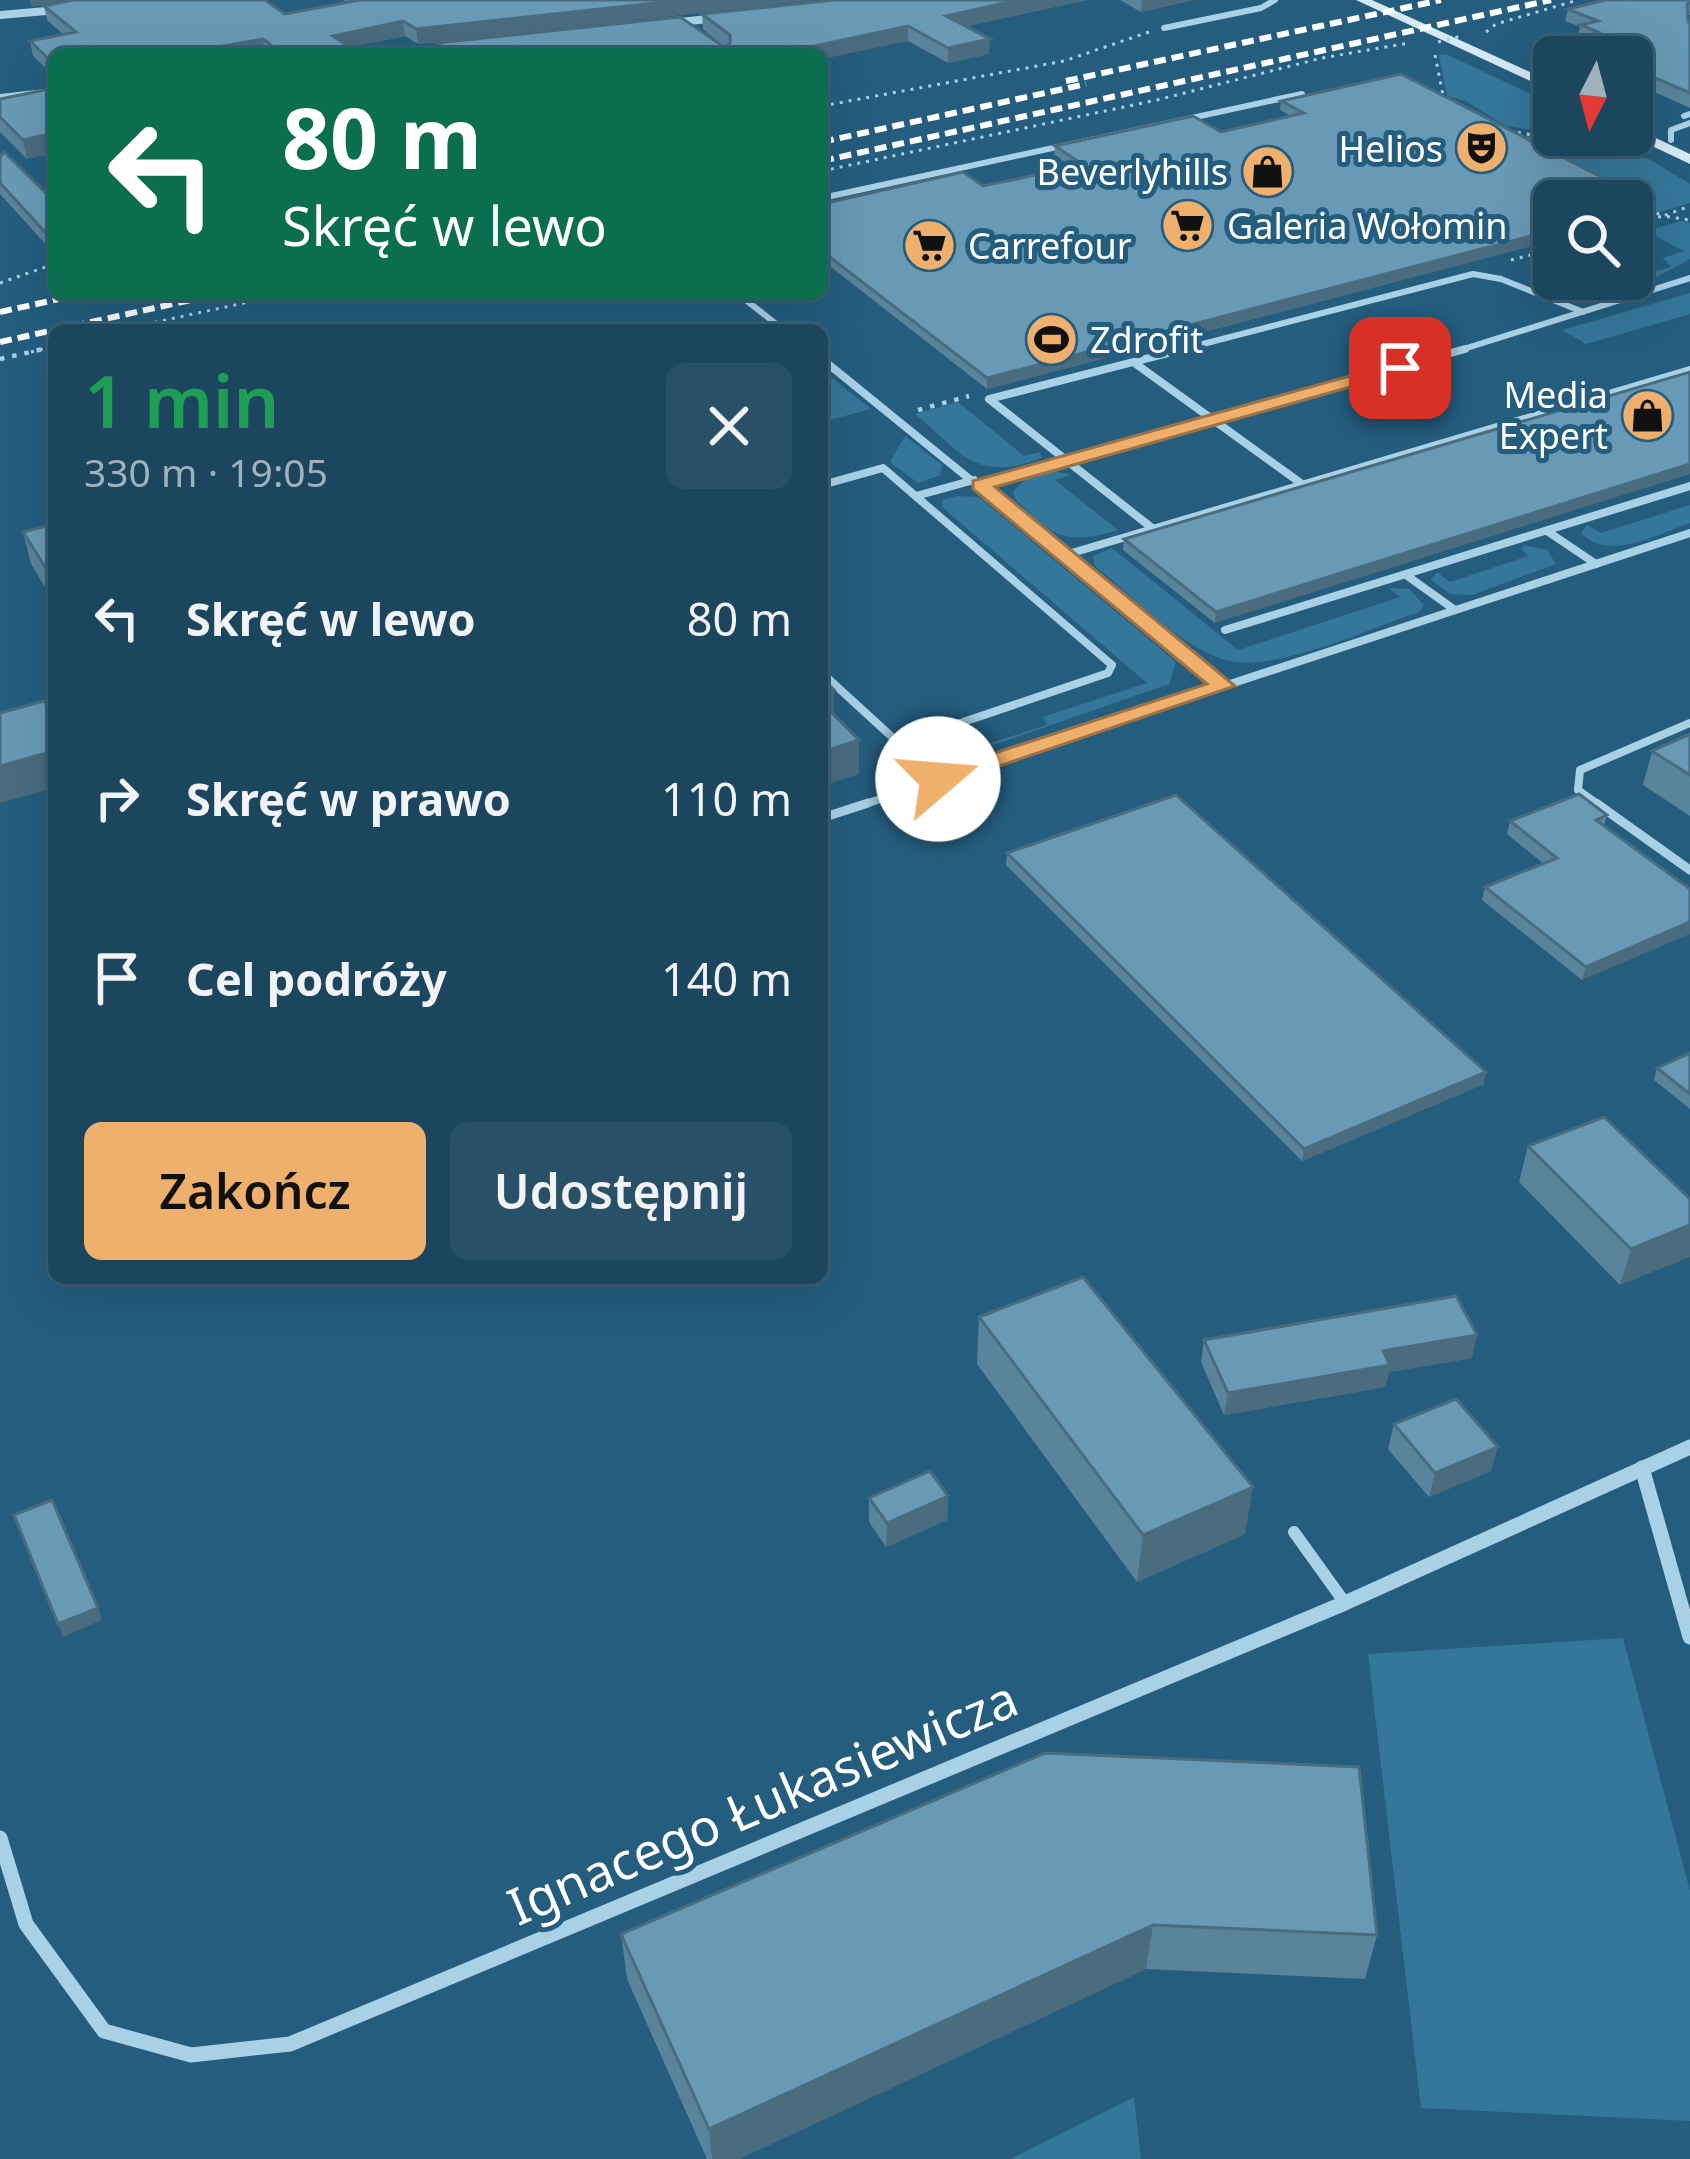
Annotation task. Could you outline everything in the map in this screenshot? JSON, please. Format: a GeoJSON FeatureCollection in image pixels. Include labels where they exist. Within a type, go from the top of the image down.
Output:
{"type":"FeatureCollection","features":[{"type":"Feature","properties":{"kind":"main road"},"geometry":{"type":"LineString","coordinates":[[1362,0],[1533,78]]}},
{"type":"Feature","properties":{"kind":"main road"},"geometry":{"type":"LineString","coordinates":[[1653,138],[1683,153]]}},
{"type":"Feature","properties":{"kind":"street"},"geometry":{"type":"LineString","coordinates":[[0,16],[70,7]]}},
{"type":"Feature","properties":{"kind":"street"},"geometry":{"type":"LineString","coordinates":[[657,25],[724,17]]}},
{"type":"Feature","properties":{"kind":"street"},"geometry":{"type":"LineString","coordinates":[[0,98],[48,93]]}},
{"type":"Feature","properties":{"kind":"street","name":"Ignacego Łukasiewicza"},"geometry":{"type":"LineString","coordinates":[[0,1838],[26,1924],[104,2031],[191,2055],[290,2044],[1345,1603],[1690,1447]]}},
{"type":"Feature","properties":{"kind":"street"},"geometry":{"type":"LineString","coordinates":[[1642,1468],[1690,1637]]}},
{"type":"Feature","properties":{"kind":"lane"},"geometry":{"type":"LineString","coordinates":[[1164,28],[1261,8],[1275,0]]}},
{"type":"Feature","properties":{"kind":"lane"},"geometry":{"type":"LineString","coordinates":[[681,22],[695,33]]}},
{"type":"Feature","properties":{"kind":"lane"},"geometry":{"type":"LineString","coordinates":[[828,197],[1302,94]]}},
{"type":"Feature","properties":{"kind":"lane"},"geometry":{"type":"LineString","coordinates":[[1683,153],[1671,130],[1690,119]]}},
{"type":"Feature","properties":{"kind":"lane"},"geometry":{"type":"LineString","coordinates":[[1152,528],[989,401],[1007,392],[1472,274],[1505,279],[1543,302],[1583,312]]}},
{"type":"Feature","properties":{"kind":"lane"},"geometry":{"type":"LineString","coordinates":[[916,496],[1214,419],[1648,296],[1690,278]]}},
{"type":"Feature","properties":{"kind":"lane"},"geometry":{"type":"LineString","coordinates":[[746,300],[776,324]]}},
{"type":"Feature","properties":{"kind":"lane"},"geometry":{"type":"LineString","coordinates":[[1133,362],[1302,484]]}},
{"type":"Feature","properties":{"kind":"lane"},"geometry":{"type":"LineString","coordinates":[[828,364],[1224,686]]}},
{"type":"Feature","properties":{"kind":"lane"},"geometry":{"type":"LineString","coordinates":[[1065,555],[1690,370]]}},
{"type":"Feature","properties":{"kind":"lane"},"geometry":{"type":"LineString","coordinates":[[828,482],[883,468],[1112,664],[1108,673],[901,743]]}},
{"type":"Feature","properties":{"kind":"lane"},"geometry":{"type":"LineString","coordinates":[[1225,631],[1690,486]]}},
{"type":"Feature","properties":{"kind":"lane"},"geometry":{"type":"LineString","coordinates":[[1547,531],[1596,564]]}},
{"type":"Feature","properties":{"kind":"lane"},"geometry":{"type":"LineString","coordinates":[[828,816],[1690,533]]}},
{"type":"Feature","properties":{"kind":"lane"},"geometry":{"type":"LineString","coordinates":[[1406,575],[1455,610]]}},
{"type":"Feature","properties":{"kind":"lane"},"geometry":{"type":"LineString","coordinates":[[828,679],[938,779]]}},
{"type":"Feature","properties":{"kind":"lane"},"geometry":{"type":"LineString","coordinates":[[1690,723],[1580,770],[1578,790],[1690,871]]}},
{"type":"Feature","properties":{"kind":"lane"},"geometry":{"type":"LineString","coordinates":[[1294,1532],[1345,1603]]}},
{"type":"Feature","properties":{"kind":"path"},"geometry":{"type":"LineString","coordinates":[[1475,36],[1496,24],[1578,0]]}},
{"type":"Feature","properties":{"kind":"path"},"geometry":{"type":"LineString","coordinates":[[828,106],[1064,61],[1126,36],[1164,28]]}},
{"type":"Feature","properties":{"kind":"path"},"geometry":{"type":"LineString","coordinates":[[1429,95],[1443,98],[1435,55],[1448,51],[1431,44],[1462,36]]}},
{"type":"Feature","properties":{"kind":"path"},"geometry":{"type":"LineString","coordinates":[[828,170],[1157,100],[1322,58],[1419,44]]}},
{"type":"Feature","properties":{"kind":"path"},"geometry":{"type":"LineString","coordinates":[[1501,129],[1533,132]]}},
{"type":"Feature","properties":{"kind":"path"},"geometry":{"type":"LineString","coordinates":[[1501,129],[1516,141]]}},
{"type":"Feature","properties":{"kind":"path"},"geometry":{"type":"LineString","coordinates":[[1501,129],[1533,135]]}},
{"type":"Feature","properties":{"kind":"path"},"geometry":{"type":"LineString","coordinates":[[1653,219],[1690,206]]}},
{"type":"Feature","properties":{"kind":"path"},"geometry":{"type":"LineString","coordinates":[[1653,211],[1690,220]]}},
{"type":"Feature","properties":{"kind":"path"},"geometry":{"type":"LineString","coordinates":[[0,283],[48,267]]}},
{"type":"Feature","properties":{"kind":"path"},"geometry":{"type":"LineString","coordinates":[[147,324],[258,300]]}},
{"type":"Feature","properties":{"kind":"path"},"geometry":{"type":"LineString","coordinates":[[0,358],[48,347]]}},
{"type":"Feature","properties":{"kind":"shaded area"},"geometry":{"type":"Polygon","coordinates":[[[1446,54],[1533,95],[1533,130],[1506,126],[1466,101],[1447,96],[1439,55],[1446,54]]]}},
{"type":"Feature","properties":{"kind":"shaded area"},"geometry":{"type":"Polygon","coordinates":[[[1504,132],[1533,137],[1533,147],[1504,132]]]}},
{"type":"Feature","properties":{"kind":"shaded area"},"geometry":{"type":"Polygon","coordinates":[[[1549,156],[1649,159],[1690,184],[1690,203],[1657,213],[1653,211],[1653,180],[1595,180],[1549,156]]]}},
{"type":"Feature","properties":{"kind":"shaded area"},"geometry":{"type":"Polygon","coordinates":[[[1690,223],[1690,259],[1653,278],[1653,272],[1671,267],[1663,258],[1684,251],[1653,235],[1653,229],[1690,223]]]}},
{"type":"Feature","properties":{"kind":"shaded area"},"geometry":{"type":"Polygon","coordinates":[[[1690,293],[1690,314],[1586,344],[1562,330],[1690,293]]]}},
{"type":"Feature","properties":{"kind":"shaded area"},"geometry":{"type":"Polygon","coordinates":[[[828,375],[871,409],[828,420],[828,375]]]}},
{"type":"Feature","properties":{"kind":"shaded area"},"geometry":{"type":"Polygon","coordinates":[[[958,402],[1024,456],[1040,452],[1042,458],[1018,465],[982,465],[955,450],[915,414],[958,402]]]}},
{"type":"Feature","properties":{"kind":"shaded area"},"geometry":{"type":"Polygon","coordinates":[[[905,436],[942,465],[940,475],[918,483],[890,462],[905,436]]]}},
{"type":"Feature","properties":{"kind":"shaded area"},"geometry":{"type":"Polygon","coordinates":[[[1055,471],[1071,475],[1055,480],[1118,530],[1085,537],[1061,535],[1015,499],[1013,491],[1026,479],[1055,471]]]}},
{"type":"Feature","properties":{"kind":"shaded area"},"geometry":{"type":"Polygon","coordinates":[[[979,497],[1176,662],[1169,684],[968,754],[945,751],[935,740],[952,734],[969,750],[1047,725],[1043,717],[1147,683],[942,507],[943,500],[979,497]]]}},
{"type":"Feature","properties":{"kind":"shaded area"},"geometry":{"type":"Polygon","coordinates":[[[1690,505],[1690,523],[1634,543],[1605,545],[1581,533],[1587,525],[1601,533],[1690,505]]]}},
{"type":"Feature","properties":{"kind":"shaded area"},"geometry":{"type":"Polygon","coordinates":[[[1524,545],[1547,550],[1556,564],[1472,595],[1450,594],[1431,580],[1437,572],[1450,582],[1528,556],[1521,549],[1524,545]]]}},
{"type":"Feature","properties":{"kind":"shaded area"},"geometry":{"type":"Polygon","coordinates":[[[1112,548],[1238,650],[1400,597],[1389,588],[1409,589],[1424,605],[1419,612],[1293,656],[1242,663],[1222,659],[1171,630],[1094,565],[1093,556],[1112,548]]]}},
{"type":"Feature","properties":{"kind":"shaded area"},"geometry":{"type":"Polygon","coordinates":[[[1623,1638],[1690,1891],[1690,2121],[1421,2108],[1368,1654],[1623,1638]]]}},
{"type":"Feature","properties":{"kind":"shaded area"},"geometry":{"type":"Polygon","coordinates":[[[1134,2097],[1141,2159],[1010,2159],[1134,2097]]]}},
{"type":"Feature","properties":{"kind":"building"},"geometry":{"type":"Polygon","coordinates":[[[73,0],[265,0],[285,14],[360,0],[683,0],[416,29],[403,21],[333,36],[351,48],[275,48],[263,39],[212,48],[48,48],[48,58],[30,41],[76,32],[44,6],[73,0]]]}},
{"type":"Feature","properties":{"kind":"building"},"geometry":{"type":"Polygon","coordinates":[[[834,0],[1018,0],[946,16],[990,39],[948,48],[908,26],[806,48],[444,48],[437,43],[680,17],[724,47],[730,43],[730,35],[702,14],[834,0]]]}},
{"type":"Feature","properties":{"kind":"building"},"geometry":{"type":"Polygon","coordinates":[[[1606,0],[1690,0],[1690,93],[1653,77],[1653,36],[1585,36],[1598,32],[1581,25],[1598,21],[1568,9],[1606,0]]]}},
{"type":"Feature","properties":{"kind":"building","name":"Galeria Wołomin"},"geometry":{"type":"Polygon","coordinates":[[[1401,74],[1533,142],[1533,156],[1561,156],[1607,180],[1533,180],[1533,235],[987,378],[828,256],[828,203],[963,172],[983,186],[1082,164],[1055,146],[1193,116],[1221,132],[1304,113],[1281,101],[1401,74]]]}},
{"type":"Feature","properties":{"kind":"building"},"geometry":{"type":"Polygon","coordinates":[[[48,89],[48,134],[23,140],[0,117],[0,99],[48,89]]]}},
{"type":"Feature","properties":{"kind":"building"},"geometry":{"type":"Polygon","coordinates":[[[4,152],[48,195],[48,232],[0,183],[4,152]]]}},
{"type":"Feature","properties":{"kind":"building"},"geometry":{"type":"Polygon","coordinates":[[[1690,372],[1690,464],[1216,612],[1124,539],[1690,372]]]}},
{"type":"Feature","properties":{"kind":"building"},"geometry":{"type":"Polygon","coordinates":[[[48,526],[48,572],[23,532],[48,526]]]}},
{"type":"Feature","properties":{"kind":"building"},"geometry":{"type":"Polygon","coordinates":[[[44,701],[48,753],[0,766],[0,713],[44,701]]]}},
{"type":"Feature","properties":{"kind":"building"},"geometry":{"type":"Polygon","coordinates":[[[828,709],[859,740],[828,750],[828,709]]]}},
{"type":"Feature","properties":{"kind":"building"},"geometry":{"type":"Polygon","coordinates":[[[1690,734],[1690,775],[1652,751],[1690,734]]]}},
{"type":"Feature","properties":{"kind":"building"},"geometry":{"type":"Polygon","coordinates":[[[1579,794],[1607,815],[1596,820],[1690,889],[1690,922],[1586,967],[1485,887],[1557,858],[1510,821],[1579,794]]]}},
{"type":"Feature","properties":{"kind":"building"},"geometry":{"type":"Polygon","coordinates":[[[1176,795],[1486,1072],[1304,1149],[1007,853],[1176,795]]]}},
{"type":"Feature","properties":{"kind":"building"},"geometry":{"type":"Polygon","coordinates":[[[1690,1053],[1690,1094],[1657,1068],[1690,1053]]]}},
{"type":"Feature","properties":{"kind":"building"},"geometry":{"type":"Polygon","coordinates":[[[1604,1117],[1690,1199],[1690,1225],[1631,1249],[1528,1146],[1604,1117]]]}},
{"type":"Feature","properties":{"kind":"building"},"geometry":{"type":"Polygon","coordinates":[[[1083,1277],[1253,1487],[1143,1535],[979,1317],[1083,1277]]]}},
{"type":"Feature","properties":{"kind":"building"},"geometry":{"type":"Polygon","coordinates":[[[1456,1296],[1477,1335],[1383,1351],[1390,1365],[1228,1393],[1204,1340],[1456,1296]]]}},
{"type":"Feature","properties":{"kind":"building"},"geometry":{"type":"Polygon","coordinates":[[[1456,1399],[1498,1447],[1435,1473],[1394,1424],[1456,1399]]]}},
{"type":"Feature","properties":{"kind":"building"},"geometry":{"type":"Polygon","coordinates":[[[930,1471],[948,1496],[887,1523],[869,1498],[930,1471]]]}},
{"type":"Feature","properties":{"kind":"building"},"geometry":{"type":"Polygon","coordinates":[[[52,1500],[98,1608],[58,1624],[14,1515],[52,1500]]]}},
{"type":"Feature","properties":{"kind":"building"},"geometry":{"type":"Polygon","coordinates":[[[1045,1753],[1359,1767],[1377,1935],[1153,1925],[709,2129],[621,1934],[1045,1753]]]}},
{"type":"Feature","properties":{"kind":"railway"},"geometry":{"type":"LineString","coordinates":[[1066,81],[1441,0]]}},
{"type":"Feature","properties":{"kind":"railway"},"geometry":{"type":"LineString","coordinates":[[828,160],[1551,0]]}},
{"type":"Feature","properties":{"kind":"railway"},"geometry":{"type":"LineString","coordinates":[[828,141],[1086,84]]}},
{"type":"Feature","properties":{"kind":"railway"},"geometry":{"type":"LineString","coordinates":[[0,312],[55,300]]}},
{"type":"Feature","properties":{"kind":"railway"},"geometry":{"type":"LineString","coordinates":[[82,324],[191,300]]}},
{"type":"Feature","properties":{"kind":"railway"},"geometry":{"type":"LineString","coordinates":[[0,342],[48,331]]}},
{"type":"Feature","properties":{"kind":"place","name":"Helios"},"geometry":{"type":"Point","coordinates":[1482,148]}},
{"type":"Feature","properties":{"kind":"place","name":"Beverlyhills"},"geometry":{"type":"Point","coordinates":[1267,171]}},
{"type":"Feature","properties":{"kind":"place","name":"Galeria Wołomin"},"geometry":{"type":"Point","coordinates":[1188,225]}},
{"type":"Feature","properties":{"kind":"place","name":"Carrefour"},"geometry":{"type":"Point","coordinates":[929,245]}},
{"type":"Feature","properties":{"kind":"place","name":"Zdrofit"},"geometry":{"type":"Point","coordinates":[1051,339]}},
{"type":"Feature","properties":{"kind":"place","name":"Media Expert"},"geometry":{"type":"Point","coordinates":[1647,415]}},
{"type":"Feature","properties":{"kind":"route"},"geometry":{"type":"LineString","coordinates":[[938,779],[1224,686],[980,485],[1400,368]]}}]}
